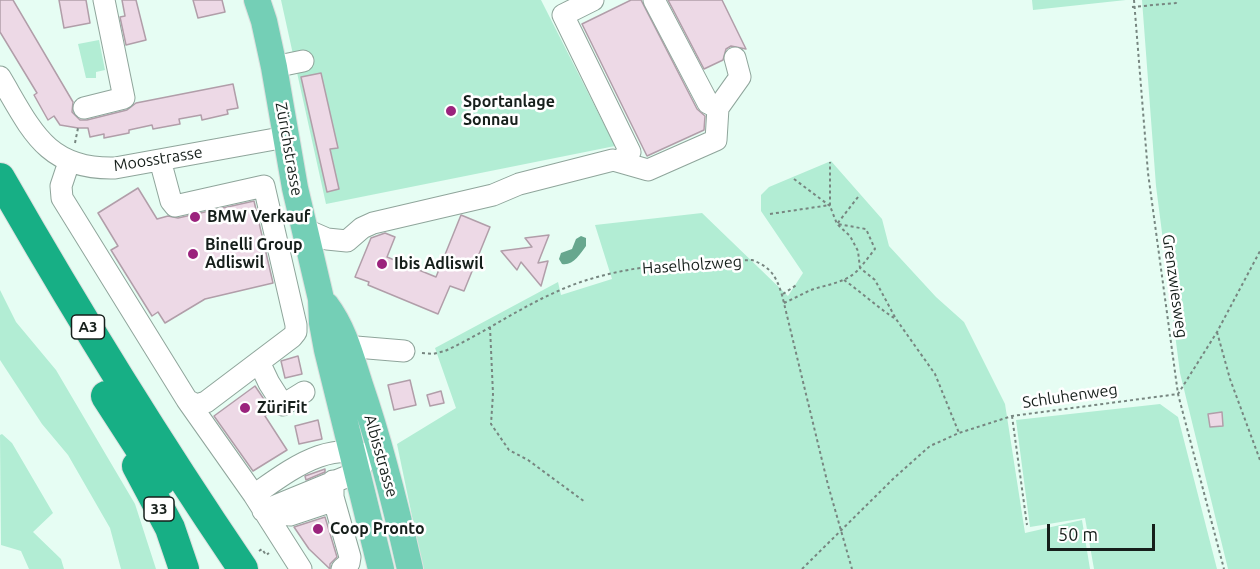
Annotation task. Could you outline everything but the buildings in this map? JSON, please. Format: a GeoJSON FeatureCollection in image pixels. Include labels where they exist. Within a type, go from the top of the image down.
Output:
{"type":"FeatureCollection","features":[{"type":"Feature","properties":{"kind":"highway","name":"A3"},"geometry":{"type":"LineString","coordinates":[[0,178],[95,338],[180,474],[256,558]]}},
{"type":"Feature","properties":{"kind":"highway","name":"A3"},"geometry":{"type":"LineString","coordinates":[[0,217],[102,389],[219,569]]}},
{"type":"Feature","properties":{"kind":"highway","name":"33"},"geometry":{"type":"LineString","coordinates":[[102,389],[129,451],[170,528],[184,569]]}},
{"type":"Feature","properties":{"kind":"main road","name":"Zürichstrasse"},"geometry":{"type":"LineString","coordinates":[[257,0],[274,67],[285,137],[321,298],[343,343]]}},
{"type":"Feature","properties":{"kind":"main road","name":"Albisstrasse"},"geometry":{"type":"LineString","coordinates":[[343,343],[370,415],[368,455],[381,569]]}},
{"type":"Feature","properties":{"kind":"main road","name":"Albisstrasse"},"geometry":{"type":"LineString","coordinates":[[343,343],[344,421],[368,455],[410,569]]}},
{"type":"Feature","properties":{"kind":"street"},"geometry":{"type":"LineString","coordinates":[[84,108],[124,99],[104,0]]}},
{"type":"Feature","properties":{"kind":"street"},"geometry":{"type":"LineString","coordinates":[[593,0],[560,7],[630,152],[619,161]]}},
{"type":"Feature","properties":{"kind":"street"},"geometry":{"type":"LineString","coordinates":[[654,0],[708,103],[718,108]]}},
{"type":"Feature","properties":{"kind":"street"},"geometry":{"type":"LineString","coordinates":[[304,229],[327,239],[347,241],[362,228],[373,223],[493,195],[519,184],[613,160],[648,170],[716,140],[718,108],[740,76],[735,58]]}},
{"type":"Feature","properties":{"kind":"street"},"geometry":{"type":"LineString","coordinates":[[274,67],[303,61]]}},
{"type":"Feature","properties":{"kind":"street","name":"Moosstrasse"},"geometry":{"type":"LineString","coordinates":[[0,77],[40,139],[53,153],[71,156],[99,168],[160,160],[285,137]]}},
{"type":"Feature","properties":{"kind":"street"},"geometry":{"type":"LineString","coordinates":[[71,156],[61,186],[62,198],[187,400],[259,503],[301,569]]}},
{"type":"Feature","properties":{"kind":"street"},"geometry":{"type":"LineString","coordinates":[[160,160],[171,201],[175,206],[264,186],[296,325],[296,332],[292,337],[206,402],[196,405],[187,400]]}},
{"type":"Feature","properties":{"kind":"street"},"geometry":{"type":"LineString","coordinates":[[343,343],[404,351]]}},
{"type":"Feature","properties":{"kind":"street"},"geometry":{"type":"LineString","coordinates":[[259,362],[268,383],[283,405],[304,392]]}},
{"type":"Feature","properties":{"kind":"street"},"geometry":{"type":"LineString","coordinates":[[344,421],[359,425],[370,415]]}},
{"type":"Feature","properties":{"kind":"street"},"geometry":{"type":"LineString","coordinates":[[259,503],[307,460],[339,452],[368,455]]}},
{"type":"Feature","properties":{"kind":"street"},"geometry":{"type":"LineString","coordinates":[[259,503],[290,515],[329,502],[333,489],[368,455]]}},
{"type":"Feature","properties":{"kind":"street"},"geometry":{"type":"LineString","coordinates":[[259,503],[318,473],[333,489],[350,557],[347,566],[342,569]]}},
{"type":"Feature","properties":{"kind":"path","name":"Grenzwiesweg"},"geometry":{"type":"LineString","coordinates":[[1134,0],[1148,173],[1178,394],[1224,569]]}},
{"type":"Feature","properties":{"kind":"path"},"geometry":{"type":"LineString","coordinates":[[1132,7],[1176,3],[1178,0]]}},
{"type":"Feature","properties":{"kind":"path"},"geometry":{"type":"LineString","coordinates":[[71,156],[78,129]]}},
{"type":"Feature","properties":{"kind":"path"},"geometry":{"type":"LineString","coordinates":[[830,162],[830,205],[837,224],[850,236],[858,251],[860,268],[874,280],[896,319],[935,374],[959,433]]}},
{"type":"Feature","properties":{"kind":"path"},"geometry":{"type":"LineString","coordinates":[[794,179],[830,205]]}},
{"type":"Feature","properties":{"kind":"path"},"geometry":{"type":"LineString","coordinates":[[837,224],[858,197]]}},
{"type":"Feature","properties":{"kind":"path"},"geometry":{"type":"LineString","coordinates":[[770,214],[830,205]]}},
{"type":"Feature","properties":{"kind":"path"},"geometry":{"type":"LineString","coordinates":[[784,303],[855,274],[875,249],[866,228],[837,224]]}},
{"type":"Feature","properties":{"kind":"path"},"geometry":{"type":"LineString","coordinates":[[1178,394],[1217,332],[1260,251]]}},
{"type":"Feature","properties":{"kind":"path","name":"Haselholzweg"},"geometry":{"type":"LineString","coordinates":[[404,351],[434,354],[445,351],[560,290],[595,278],[653,266],[752,261],[766,265],[777,281],[782,294],[840,532],[852,569]]}},
{"type":"Feature","properties":{"kind":"path"},"geometry":{"type":"LineString","coordinates":[[844,280],[896,319]]}},
{"type":"Feature","properties":{"kind":"path"},"geometry":{"type":"LineString","coordinates":[[782,294],[798,284]]}},
{"type":"Feature","properties":{"kind":"path"},"geometry":{"type":"LineString","coordinates":[[490,327],[494,394],[491,424],[509,450],[528,460],[585,502]]}},
{"type":"Feature","properties":{"kind":"path"},"geometry":{"type":"LineString","coordinates":[[1217,332],[1230,379],[1260,460]]}},
{"type":"Feature","properties":{"kind":"path","name":"Schluhenweg"},"geometry":{"type":"LineString","coordinates":[[801,569],[930,446],[959,433],[1012,416],[1178,394]]}},
{"type":"Feature","properties":{"kind":"path"},"geometry":{"type":"LineString","coordinates":[[1012,416],[1027,525]]}},
{"type":"Feature","properties":{"kind":"shaded area","name":"Sportanlage Sonnau"},"geometry":{"type":"Polygon","coordinates":[[[281,0],[541,0],[615,146],[326,204],[281,0]]]}},
{"type":"Feature","properties":{"kind":"shaded area"},"geometry":{"type":"Polygon","coordinates":[[[1032,0],[1126,0],[1033,10],[1032,0]]]}},
{"type":"Feature","properties":{"kind":"shaded area"},"geometry":{"type":"Polygon","coordinates":[[[1142,0],[1260,0],[1260,569],[1228,569],[1180,373],[1156,186],[1142,0]]]}},
{"type":"Feature","properties":{"kind":"shaded area"},"geometry":{"type":"Polygon","coordinates":[[[99,40],[105,70],[96,72],[96,78],[86,78],[78,44],[99,40]]]}},
{"type":"Feature","properties":{"kind":"shaded area"},"geometry":{"type":"Polygon","coordinates":[[[831,161],[882,219],[889,246],[936,297],[964,322],[1005,404],[1025,533],[1082,520],[1090,569],[423,569],[397,444],[456,408],[435,348],[558,282],[561,295],[612,279],[595,225],[702,213],[788,296],[803,273],[761,211],[761,195],[769,187],[831,161]]]}},
{"type":"Feature","properties":{"kind":"shaded area"},"geometry":{"type":"Polygon","coordinates":[[[581,236],[586,238],[586,246],[573,261],[562,264],[559,259],[561,253],[572,249],[576,239],[581,236]]]}},
{"type":"Feature","properties":{"kind":"shaded area"},"geometry":{"type":"Polygon","coordinates":[[[0,290],[16,322],[56,370],[135,504],[156,569],[121,569],[110,528],[68,455],[42,424],[0,360],[0,290]]]}},
{"type":"Feature","properties":{"kind":"shaded area"},"geometry":{"type":"Polygon","coordinates":[[[1160,404],[1178,417],[1217,569],[1094,569],[1085,518],[1030,527],[1016,420],[1160,404]]]}},
{"type":"Feature","properties":{"kind":"shaded area"},"geometry":{"type":"Polygon","coordinates":[[[2,434],[12,443],[53,513],[33,532],[61,559],[64,569],[29,569],[21,551],[1,545],[0,435],[2,434]]]}},
{"type":"Feature","properties":{"kind":"place","name":"Sportanlage Sonnau"},"geometry":{"type":"Point","coordinates":[451,111]}},
{"type":"Feature","properties":{"kind":"place","name":"BMW Verkauf"},"geometry":{"type":"Point","coordinates":[195,217]}},
{"type":"Feature","properties":{"kind":"place","name":"Binelli Group Adliswil"},"geometry":{"type":"Point","coordinates":[193,254]}},
{"type":"Feature","properties":{"kind":"place","name":"Ibis Adliswil"},"geometry":{"type":"Point","coordinates":[382,264]}},
{"type":"Feature","properties":{"kind":"place","name":"ZüriFit"},"geometry":{"type":"Point","coordinates":[245,408]}},
{"type":"Feature","properties":{"kind":"place","name":"Coop Pronto"},"geometry":{"type":"Point","coordinates":[318,529]}}]}
